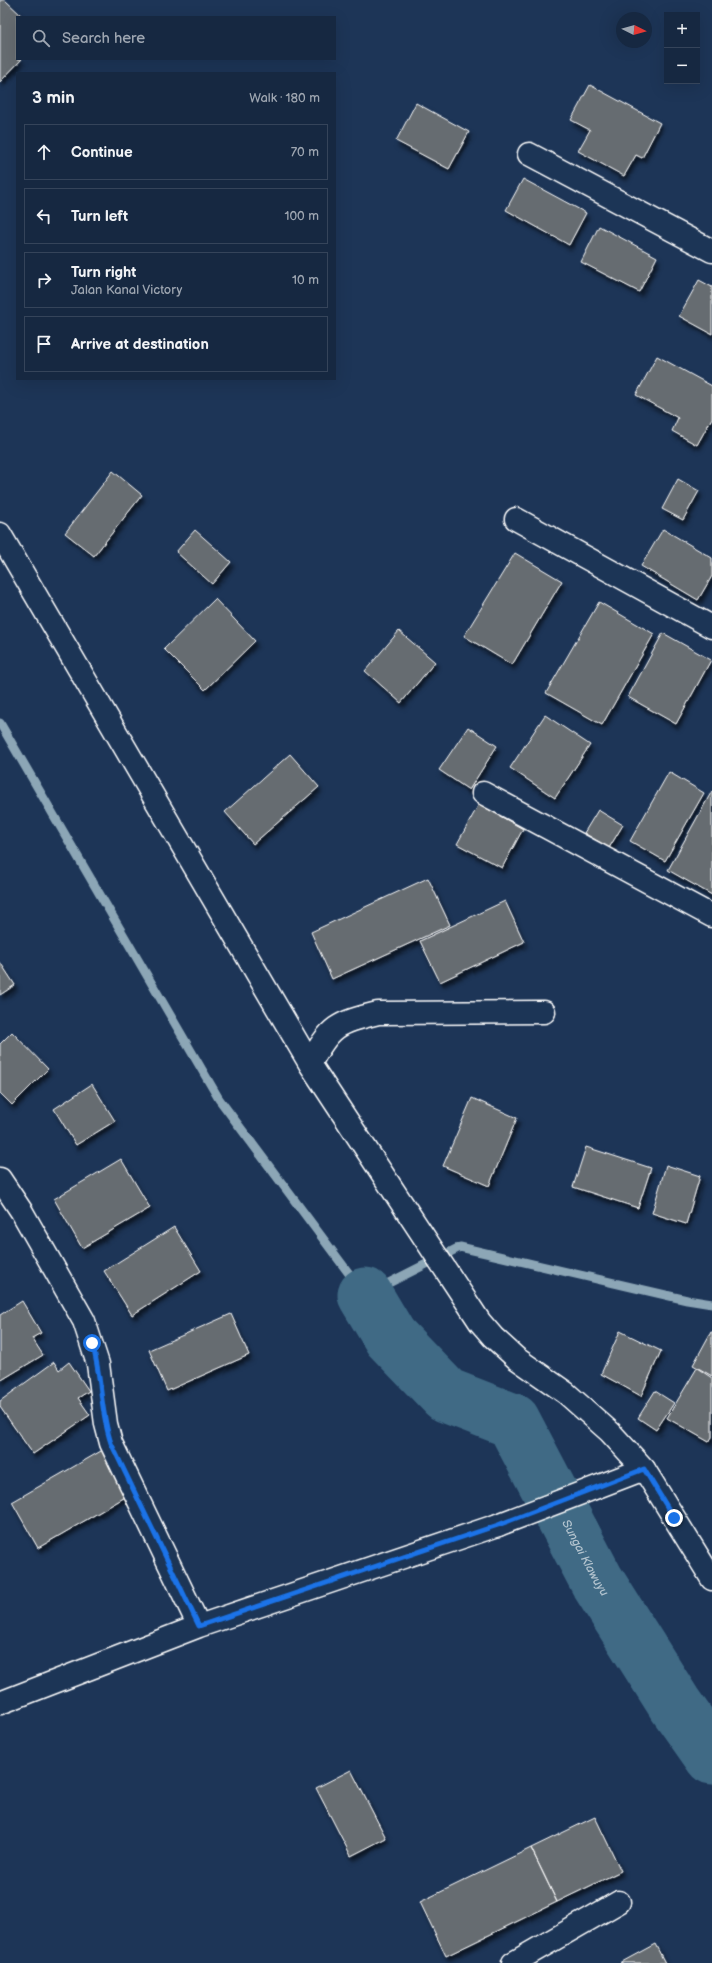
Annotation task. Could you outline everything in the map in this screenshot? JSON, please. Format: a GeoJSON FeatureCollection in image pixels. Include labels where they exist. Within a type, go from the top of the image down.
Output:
{"type":"FeatureCollection","features":[{"type":"Feature","properties":{"kind":"street"},"geometry":{"type":"LineString","coordinates":[[530,154],[712,251]]}},
{"type":"Feature","properties":{"kind":"street"},"geometry":{"type":"LineString","coordinates":[[516,520],[712,627]]}},
{"type":"Feature","properties":{"kind":"street"},"geometry":{"type":"LineString","coordinates":[[0,534],[310,1064],[402,1202],[460,1293],[480,1322],[493,1337],[516,1358],[566,1393],[610,1432],[644,1469],[712,1579]]}},
{"type":"Feature","properties":{"kind":"street"},"geometry":{"type":"LineString","coordinates":[[483,793],[712,916]]}},
{"type":"Feature","properties":{"kind":"street"},"geometry":{"type":"LineString","coordinates":[[310,1064],[323,1040],[336,1027],[354,1019],[378,1013],[544,1012]]}},
{"type":"Feature","properties":{"kind":"street"},"geometry":{"type":"LineString","coordinates":[[0,1179],[22,1212],[84,1321],[98,1364],[106,1424],[111,1443],[199,1626]]}},
{"type":"Feature","properties":{"kind":"street"},"geometry":{"type":"LineString","coordinates":[[3,1698],[199,1626],[498,1525],[625,1478],[644,1469]]}},
{"type":"Feature","properties":{"kind":"street"},"geometry":{"type":"LineString","coordinates":[[513,1963],[619,1902]]}},
{"type":"Feature","properties":{"kind":"building"},"geometry":{"type":"Polygon","coordinates":[[[0,0],[5,0],[22,16],[16,16],[16,60],[21,60],[0,82],[0,0]]]}},
{"type":"Feature","properties":{"kind":"building"},"geometry":{"type":"Polygon","coordinates":[[[590,85],[660,123],[642,158],[636,155],[624,176],[578,151],[590,130],[571,120],[590,85]]]}},
{"type":"Feature","properties":{"kind":"building"},"geometry":{"type":"Polygon","coordinates":[[[416,103],[469,132],[449,169],[396,141],[416,103]]]}},
{"type":"Feature","properties":{"kind":"building"},"geometry":{"type":"Polygon","coordinates":[[[523,179],[586,213],[569,245],[506,210],[523,179]]]}},
{"type":"Feature","properties":{"kind":"building"},"geometry":{"type":"Polygon","coordinates":[[[599,226],[657,257],[639,292],[581,262],[599,226]]]}},
{"type":"Feature","properties":{"kind":"building"},"geometry":{"type":"Polygon","coordinates":[[[699,280],[712,287],[712,334],[679,316],[699,280]]]}},
{"type":"Feature","properties":{"kind":"building"},"geometry":{"type":"Polygon","coordinates":[[[657,356],[712,386],[712,418],[697,445],[672,431],[678,418],[636,395],[657,356]]]}},
{"type":"Feature","properties":{"kind":"building"},"geometry":{"type":"Polygon","coordinates":[[[113,471],[142,495],[94,556],[65,533],[113,471]]]}},
{"type":"Feature","properties":{"kind":"building"},"geometry":{"type":"Polygon","coordinates":[[[678,479],[699,491],[683,520],[662,509],[678,479]]]}},
{"type":"Feature","properties":{"kind":"building"},"geometry":{"type":"Polygon","coordinates":[[[663,529],[712,558],[712,576],[698,600],[641,566],[663,529]]]}},
{"type":"Feature","properties":{"kind":"building"},"geometry":{"type":"Polygon","coordinates":[[[195,530],[231,562],[212,584],[176,552],[195,530]]]}},
{"type":"Feature","properties":{"kind":"building"},"geometry":{"type":"Polygon","coordinates":[[[515,553],[562,581],[512,665],[464,636],[515,553]]]}},
{"type":"Feature","properties":{"kind":"building"},"geometry":{"type":"Polygon","coordinates":[[[215,599],[255,641],[205,690],[164,649],[215,599]]]}},
{"type":"Feature","properties":{"kind":"building"},"geometry":{"type":"Polygon","coordinates":[[[599,602],[654,634],[602,725],[546,693],[599,602]]]}},
{"type":"Feature","properties":{"kind":"building"},"geometry":{"type":"Polygon","coordinates":[[[399,631],[435,662],[401,703],[365,671],[399,631]]]}},
{"type":"Feature","properties":{"kind":"building"},"geometry":{"type":"Polygon","coordinates":[[[663,633],[711,660],[676,724],[628,697],[663,633]]]}},
{"type":"Feature","properties":{"kind":"building"},"geometry":{"type":"Polygon","coordinates":[[[545,715],[590,745],[555,798],[510,768],[545,715]]]}},
{"type":"Feature","properties":{"kind":"building"},"geometry":{"type":"Polygon","coordinates":[[[468,727],[497,746],[469,790],[439,770],[468,727]]]}},
{"type":"Feature","properties":{"kind":"building"},"geometry":{"type":"Polygon","coordinates":[[[290,754],[319,787],[253,844],[225,812],[290,754]]]}},
{"type":"Feature","properties":{"kind":"building"},"geometry":{"type":"Polygon","coordinates":[[[669,772],[704,793],[665,861],[630,841],[669,772]]]}},
{"type":"Feature","properties":{"kind":"building"},"geometry":{"type":"Polygon","coordinates":[[[712,791],[712,895],[668,870],[712,791]]]}},
{"type":"Feature","properties":{"kind":"building"},"geometry":{"type":"Polygon","coordinates":[[[479,804],[523,829],[502,868],[457,844],[479,804]]]}},
{"type":"Feature","properties":{"kind":"building"},"geometry":{"type":"Polygon","coordinates":[[[598,810],[623,825],[609,848],[584,833],[598,810]]]}},
{"type":"Feature","properties":{"kind":"building"},"geometry":{"type":"Polygon","coordinates":[[[428,878],[450,925],[332,979],[311,932],[428,878]]]}},
{"type":"Feature","properties":{"kind":"building"},"geometry":{"type":"Polygon","coordinates":[[[505,901],[524,942],[440,982],[420,941],[505,901]]]}},
{"type":"Feature","properties":{"kind":"building"},"geometry":{"type":"Polygon","coordinates":[[[0,962],[15,985],[0,995],[0,962]]]}},
{"type":"Feature","properties":{"kind":"building"},"geometry":{"type":"Polygon","coordinates":[[[12,1032],[48,1069],[12,1105],[0,1093],[0,1044],[12,1032]]]}},
{"type":"Feature","properties":{"kind":"building"},"geometry":{"type":"Polygon","coordinates":[[[92,1084],[115,1121],[76,1145],[54,1109],[92,1084]]]}},
{"type":"Feature","properties":{"kind":"building"},"geometry":{"type":"Polygon","coordinates":[[[472,1098],[517,1118],[489,1186],[443,1166],[472,1098]]]}},
{"type":"Feature","properties":{"kind":"building"},"geometry":{"type":"Polygon","coordinates":[[[586,1147],[651,1168],[638,1208],[573,1187],[586,1147]]]}},
{"type":"Feature","properties":{"kind":"building"},"geometry":{"type":"Polygon","coordinates":[[[121,1159],[150,1208],[82,1248],[54,1199],[121,1159]]]}},
{"type":"Feature","properties":{"kind":"building"},"geometry":{"type":"Polygon","coordinates":[[[666,1165],[700,1176],[686,1224],[652,1213],[666,1165]]]}},
{"type":"Feature","properties":{"kind":"building"},"geometry":{"type":"Polygon","coordinates":[[[174,1227],[201,1271],[132,1315],[104,1271],[174,1227]]]}},
{"type":"Feature","properties":{"kind":"building"},"geometry":{"type":"Polygon","coordinates":[[[22,1301],[41,1333],[32,1338],[43,1355],[0,1381],[0,1315],[22,1301]]]}},
{"type":"Feature","properties":{"kind":"building"},"geometry":{"type":"Polygon","coordinates":[[[231,1314],[249,1355],[167,1391],[149,1350],[231,1314]]]}},
{"type":"Feature","properties":{"kind":"building"},"geometry":{"type":"Polygon","coordinates":[[[620,1331],[661,1351],[641,1396],[601,1374],[620,1331]]]}},
{"type":"Feature","properties":{"kind":"building"},"geometry":{"type":"Polygon","coordinates":[[[712,1332],[712,1376],[693,1365],[712,1332]]]}},
{"type":"Feature","properties":{"kind":"building"},"geometry":{"type":"Polygon","coordinates":[[[54,1362],[59,1370],[69,1362],[89,1391],[78,1398],[90,1415],[33,1454],[0,1407],[0,1401],[54,1362]]]}},
{"type":"Feature","properties":{"kind":"building"},"geometry":{"type":"Polygon","coordinates":[[[697,1368],[712,1378],[712,1437],[709,1442],[667,1418],[697,1368]]]}},
{"type":"Feature","properties":{"kind":"building"},"geometry":{"type":"Polygon","coordinates":[[[655,1391],[674,1403],[656,1430],[638,1418],[655,1391]]]}},
{"type":"Feature","properties":{"kind":"building"},"geometry":{"type":"Polygon","coordinates":[[[108,1447],[134,1492],[38,1548],[12,1502],[108,1447]]]}},
{"type":"Feature","properties":{"kind":"building"},"geometry":{"type":"Polygon","coordinates":[[[351,1770],[386,1838],[351,1856],[316,1788],[351,1770]]]}},
{"type":"Feature","properties":{"kind":"building"},"geometry":{"type":"Polygon","coordinates":[[[595,1817],[621,1871],[557,1902],[531,1848],[595,1817]]]}},
{"type":"Feature","properties":{"kind":"building"},"geometry":{"type":"Polygon","coordinates":[[[531,1848],[557,1902],[446,1956],[420,1902],[531,1848]]]}},
{"type":"Feature","properties":{"kind":"building"},"geometry":{"type":"Polygon","coordinates":[[[655,1944],[665,1963],[620,1963],[655,1944]]]}},
{"type":"Feature","properties":{"kind":"waterway"},"geometry":{"type":"LineString","coordinates":[[0,723],[219,1099],[365,1295],[460,1247],[687,1300],[712,1304]]}},
{"type":"Feature","properties":{"kind":"waterway","name":"Sungai Klawuyu"},"geometry":{"type":"LineString","coordinates":[[365,1295],[390,1337],[446,1395],[513,1421],[597,1581],[674,1703],[712,1757]]}},
{"type":"Feature","properties":{"kind":"route"},"geometry":{"type":"LineString","coordinates":[[92,1343],[98,1364],[106,1424],[111,1443],[199,1626],[498,1525],[625,1478],[644,1469],[674,1518]]}}]}
